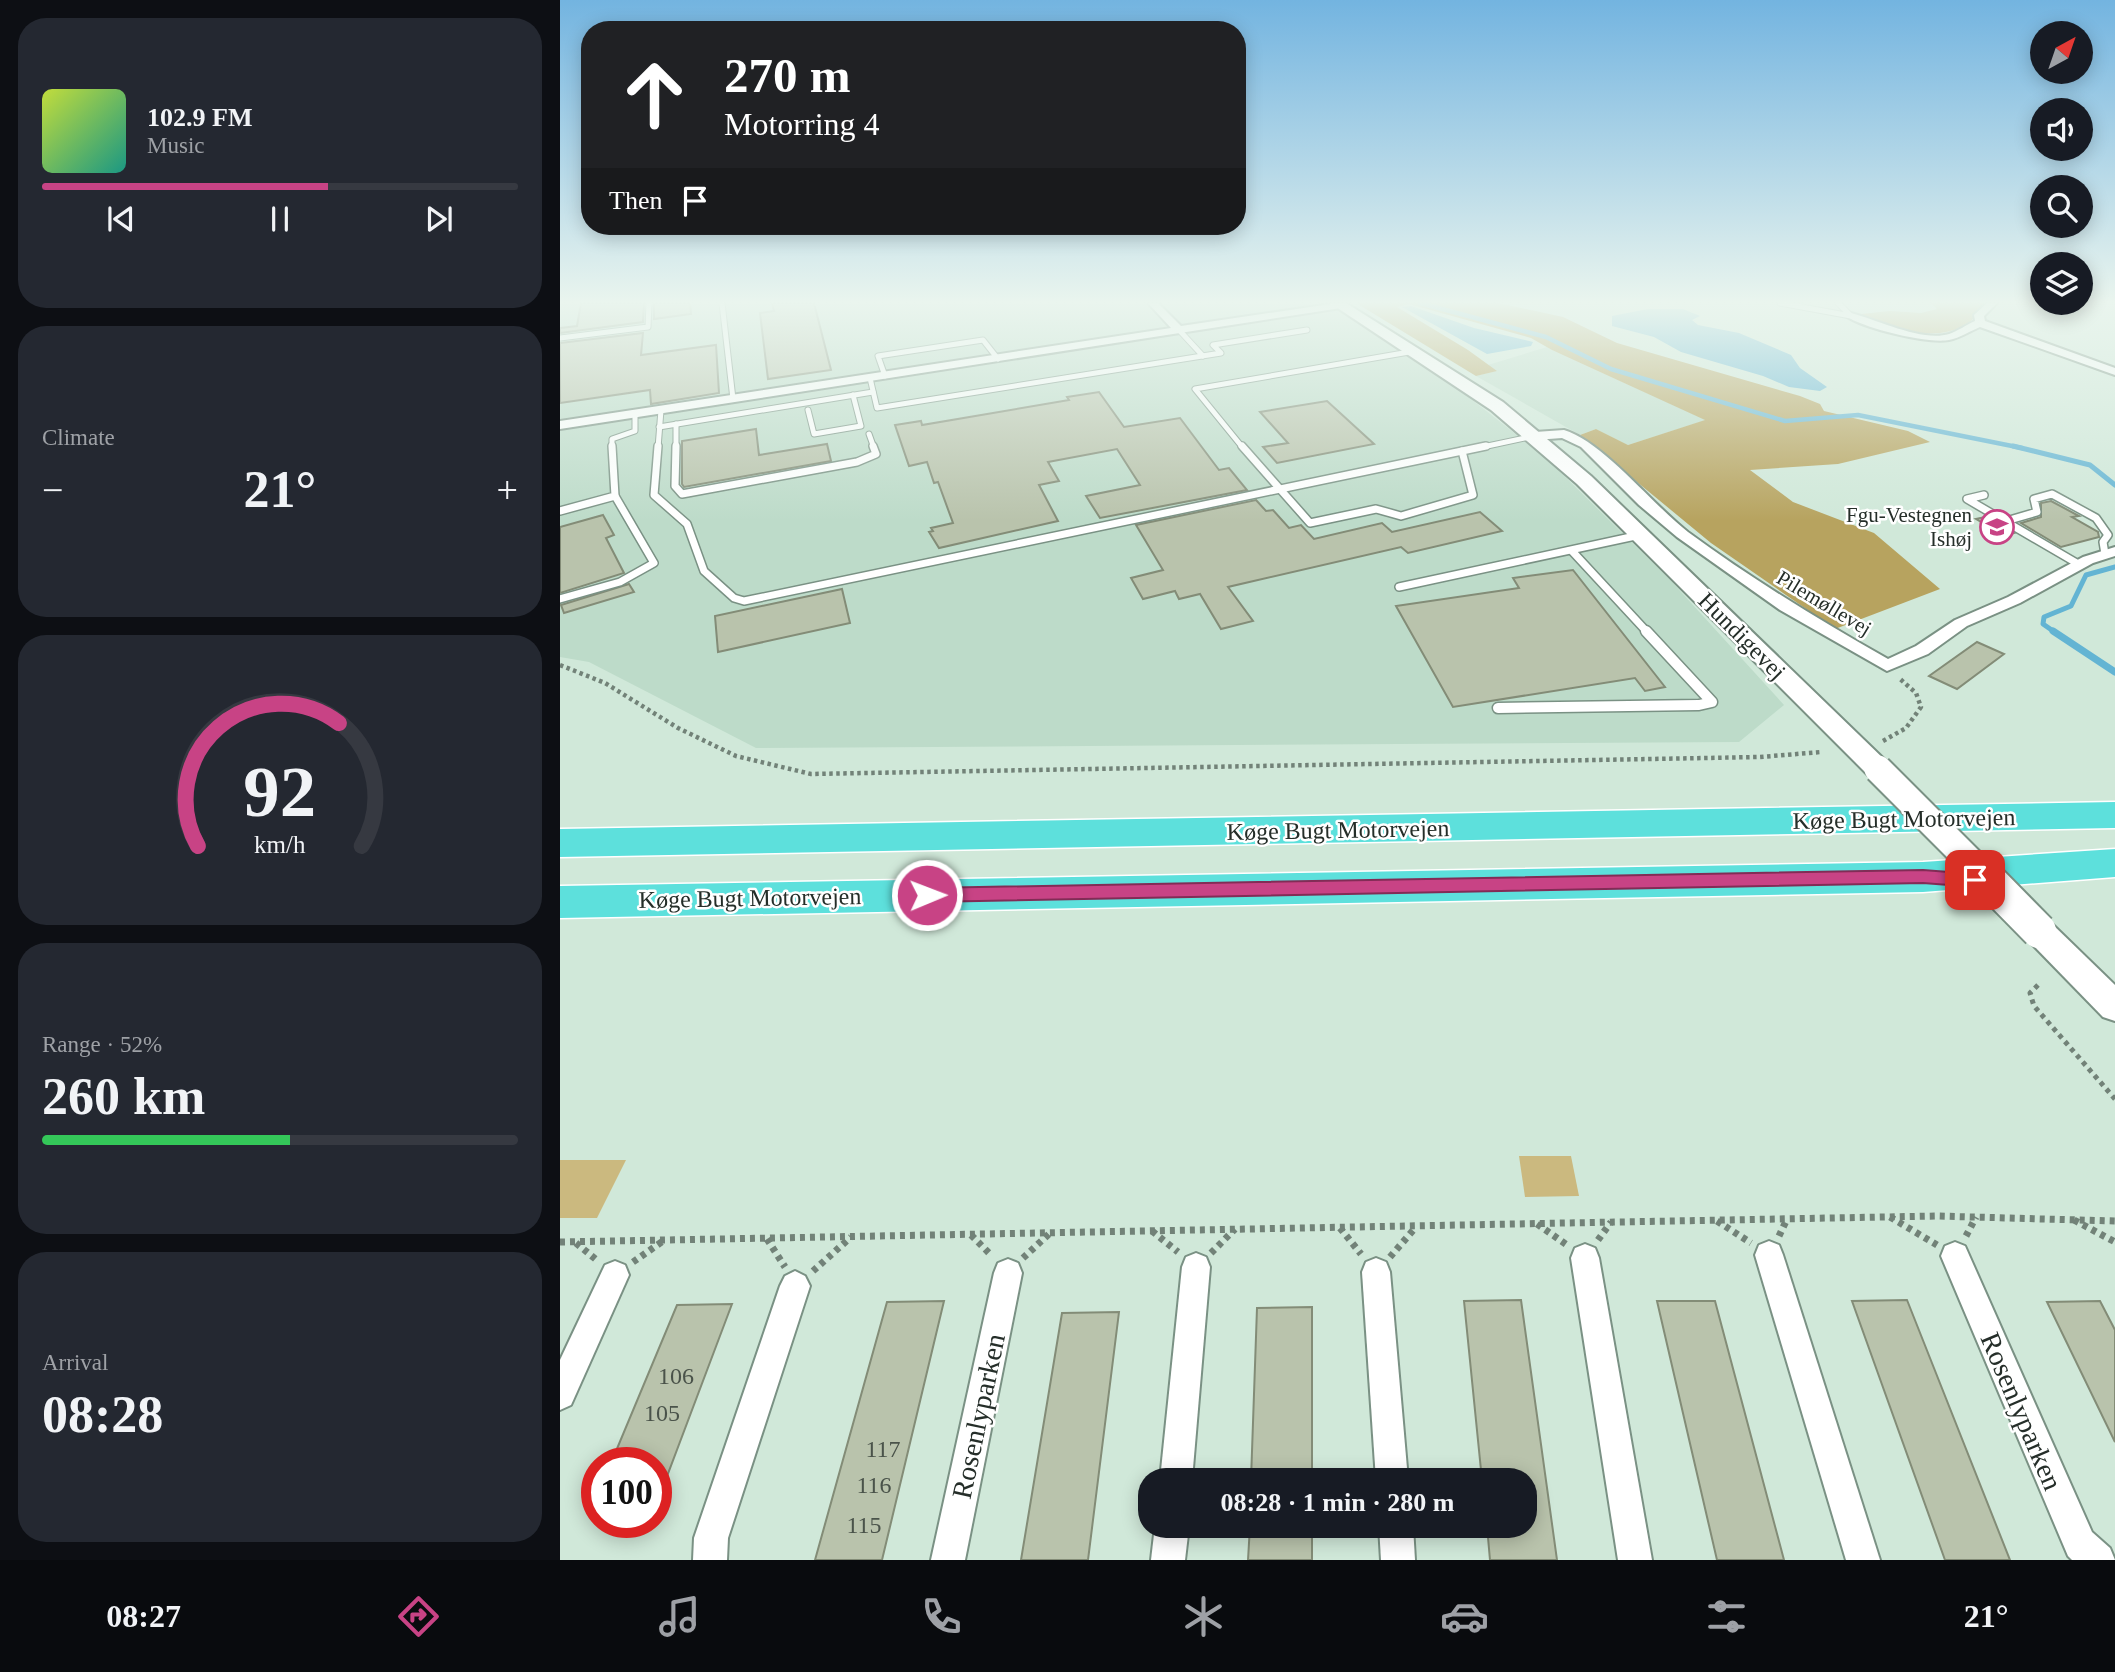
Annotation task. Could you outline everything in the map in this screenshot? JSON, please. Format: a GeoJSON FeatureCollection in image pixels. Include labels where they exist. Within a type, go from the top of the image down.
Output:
{"type":"FeatureCollection","features":[{"type":"Feature","properties":{"kind":"highway","name":"Køge Bugt Motorvejen"},"geometry":{"type":"LineString","coordinates":[[560,843],[2115,815]]}},
{"type":"Feature","properties":{"kind":"highway","name":"Køge Bugt Motorvejen"},"geometry":{"type":"LineString","coordinates":[[560,902],[1923,877],[2115,863]]}},
{"type":"Feature","properties":{"kind":"highway"},"geometry":{"type":"LineString","coordinates":[[1923,877],[2115,888]]}},
{"type":"Feature","properties":{"kind":"street"},"geometry":{"type":"LineString","coordinates":[[560,425],[884,376]]}},
{"type":"Feature","properties":{"kind":"street","name":"Hundigevej"},"geometry":{"type":"LineString","coordinates":[[1452,376],[1535,436],[1880,755],[2039,931],[2115,1007]]}},
{"type":"Feature","properties":{"kind":"street","name":"Pilemøllevej"},"geometry":{"type":"LineString","coordinates":[[1535,436],[1564,434],[1585,444],[1644,502],[1682,534],[1786,607],[1887,666],[1922,650],[1961,624],[2110,553]]}},
{"type":"Feature","properties":{"kind":"street"},"geometry":{"type":"LineString","coordinates":[[1769,1255],[1863,1560]]}},
{"type":"Feature","properties":{"kind":"street","name":"Rosenlyparken"},"geometry":{"type":"LineString","coordinates":[[1955,1256],[2080,1544],[2098,1560]]}},
{"type":"Feature","properties":{"kind":"street"},"geometry":{"type":"LineString","coordinates":[[1585,1258],[1635,1560]]}},
{"type":"Feature","properties":{"kind":"street"},"geometry":{"type":"LineString","coordinates":[[1177,1468],[1196,1267]]}},
{"type":"Feature","properties":{"kind":"street"},"geometry":{"type":"LineString","coordinates":[[1376,1272],[1391,1468]]}},
{"type":"Feature","properties":{"kind":"street","name":"Rosenlyparken"},"geometry":{"type":"LineString","coordinates":[[948,1560],[1007,1273]]}},
{"type":"Feature","properties":{"kind":"street"},"geometry":{"type":"LineString","coordinates":[[560,1394],[615,1275]]}},
{"type":"Feature","properties":{"kind":"street"},"geometry":{"type":"LineString","coordinates":[[710,1560],[712,1538],[796,1286]]}},
{"type":"Feature","properties":{"kind":"street"},"geometry":{"type":"LineString","coordinates":[[1168,1560],[1171,1538]]}},
{"type":"Feature","properties":{"kind":"street"},"geometry":{"type":"LineString","coordinates":[[1397,1538],[1398,1560]]}},
{"type":"Feature","properties":{"kind":"lane"},"geometry":{"type":"LineString","coordinates":[[730,376],[733,399]]}},
{"type":"Feature","properties":{"kind":"lane"},"geometry":{"type":"LineString","coordinates":[[870,378],[877,408],[1079,376]]}},
{"type":"Feature","properties":{"kind":"lane"},"geometry":{"type":"LineString","coordinates":[[1271,376],[1195,389],[1278,490],[1310,523],[1376,509],[1401,516],[1473,495],[1462,451]]}},
{"type":"Feature","properties":{"kind":"lane"},"geometry":{"type":"LineString","coordinates":[[659,427],[873,392]]}},
{"type":"Feature","properties":{"kind":"lane"},"geometry":{"type":"LineString","coordinates":[[807,410],[814,434],[861,426],[853,395]]}},
{"type":"Feature","properties":{"kind":"lane"},"geometry":{"type":"LineString","coordinates":[[661,410],[654,495],[687,524],[704,571],[734,598],[744,601],[1535,436]]}},
{"type":"Feature","properties":{"kind":"lane"},"geometry":{"type":"LineString","coordinates":[[560,599],[620,582],[654,563],[615,496],[612,439],[635,431],[635,414]]}},
{"type":"Feature","properties":{"kind":"lane"},"geometry":{"type":"LineString","coordinates":[[676,424],[675,486],[682,494],[856,462],[876,454],[869,434]]}},
{"type":"Feature","properties":{"kind":"lane"},"geometry":{"type":"LineString","coordinates":[[2006,521],[2037,512],[2034,499],[2052,494],[2096,518],[2108,535],[2103,542],[2110,553]]}},
{"type":"Feature","properties":{"kind":"lane"},"geometry":{"type":"LineString","coordinates":[[1984,495],[1967,499],[2080,565]]}},
{"type":"Feature","properties":{"kind":"lane"},"geometry":{"type":"LineString","coordinates":[[560,511],[615,496]]}},
{"type":"Feature","properties":{"kind":"lane"},"geometry":{"type":"LineString","coordinates":[[1399,587],[1640,535]]}},
{"type":"Feature","properties":{"kind":"lane"},"geometry":{"type":"LineString","coordinates":[[1498,708],[1699,705],[1712,702],[1572,551]]}},
{"type":"Feature","properties":{"kind":"path"},"geometry":{"type":"LineString","coordinates":[[560,665],[606,683],[678,728],[736,756],[811,774],[1746,757],[1821,752]]}},
{"type":"Feature","properties":{"kind":"path"},"geometry":{"type":"LineString","coordinates":[[1880,755],[1915,719],[1920,706],[1916,693],[1887,666]]}},
{"type":"Feature","properties":{"kind":"path"},"geometry":{"type":"LineString","coordinates":[[2038,985],[2030,993],[2034,1006],[2115,1099]]}},
{"type":"Feature","properties":{"kind":"path"},"geometry":{"type":"LineString","coordinates":[[560,1242],[1937,1216],[2115,1221]]}},
{"type":"Feature","properties":{"kind":"path"},"geometry":{"type":"LineString","coordinates":[[2073,1220],[2115,1242]]}},
{"type":"Feature","properties":{"kind":"shaded area"},"geometry":{"type":"Polygon","coordinates":[[[560,376],[1437,376],[1466,395],[1546,458],[1672,582],[1784,705],[1739,742],[756,748],[589,662],[560,657],[560,376]]]}},
{"type":"Feature","properties":{"kind":"shaded area"},"geometry":{"type":"Polygon","coordinates":[[[1476,376],[1609,376],[1706,420],[1628,445],[1596,429],[1580,435],[1476,376]]]}},
{"type":"Feature","properties":{"kind":"shaded area"},"geometry":{"type":"Polygon","coordinates":[[[1608,376],[1730,376],[1800,396],[1820,404],[1824,411],[1908,431],[1930,442],[1838,464],[1750,470],[1793,502],[1874,533],[1940,589],[1835,629],[1711,543],[1580,435],[1596,429],[1628,445],[1705,420],[1608,376]]]}},
{"type":"Feature","properties":{"kind":"shaded area"},"geometry":{"type":"Polygon","coordinates":[[[1519,1156],[1571,1156],[1579,1196],[1525,1197],[1519,1156]]]}},
{"type":"Feature","properties":{"kind":"shaded area"},"geometry":{"type":"Polygon","coordinates":[[[560,1160],[626,1160],[597,1218],[560,1218],[560,1160]]]}},
{"type":"Feature","properties":{"kind":"water"},"geometry":{"type":"Polygon","coordinates":[[[1763,376],[1811,376],[1827,387],[1820,391],[1789,387],[1763,376]]]}},
{"type":"Feature","properties":{"kind":"building"},"geometry":{"type":"Polygon","coordinates":[[[560,376],[718,376],[719,393],[651,404],[650,390],[560,403],[560,376]]]}},
{"type":"Feature","properties":{"kind":"building"},"geometry":{"type":"Polygon","coordinates":[[[768,376],[790,376],[768,379],[768,376]]]}},
{"type":"Feature","properties":{"kind":"building"},"geometry":{"type":"Polygon","coordinates":[[[1099,392],[1124,427],[1180,418],[1219,470],[1229,468],[1247,490],[1100,518],[1086,496],[1140,485],[1117,449],[1048,462],[1059,481],[1039,485],[1058,521],[939,548],[929,532],[933,531],[931,528],[953,523],[938,482],[934,483],[927,462],[909,466],[895,425],[921,421],[922,425],[1069,400],[1067,397],[1099,392]]]}},
{"type":"Feature","properties":{"kind":"building"},"geometry":{"type":"Polygon","coordinates":[[[1327,401],[1374,444],[1277,463],[1263,447],[1288,443],[1260,412],[1327,401]]]}},
{"type":"Feature","properties":{"kind":"building"},"geometry":{"type":"Polygon","coordinates":[[[756,429],[759,455],[827,444],[831,461],[684,487],[682,441],[756,429]]]}},
{"type":"Feature","properties":{"kind":"building"},"geometry":{"type":"Polygon","coordinates":[[[1256,500],[1266,511],[1273,510],[1289,528],[1301,525],[1314,539],[1382,523],[1392,532],[1480,512],[1502,531],[1408,553],[1401,547],[1228,587],[1253,621],[1221,629],[1200,594],[1179,599],[1175,591],[1143,599],[1131,578],[1163,570],[1136,525],[1256,500]]]}},
{"type":"Feature","properties":{"kind":"building"},"geometry":{"type":"Polygon","coordinates":[[[2051,501],[2079,516],[2072,517],[2098,532],[2099,537],[2061,547],[2021,523],[2041,517],[2041,503],[2051,501]]]}},
{"type":"Feature","properties":{"kind":"building"},"geometry":{"type":"Polygon","coordinates":[[[603,515],[614,535],[606,538],[624,573],[560,593],[560,527],[603,515]]]}},
{"type":"Feature","properties":{"kind":"building"},"geometry":{"type":"Polygon","coordinates":[[[1985,517],[2014,533],[2005,536],[1976,519],[1985,517]]]}},
{"type":"Feature","properties":{"kind":"building"},"geometry":{"type":"Polygon","coordinates":[[[1573,570],[1665,687],[1645,691],[1635,678],[1453,707],[1396,606],[1519,588],[1513,578],[1573,570]]]}},
{"type":"Feature","properties":{"kind":"building"},"geometry":{"type":"Polygon","coordinates":[[[629,584],[634,592],[564,613],[561,605],[629,584]]]}},
{"type":"Feature","properties":{"kind":"building"},"geometry":{"type":"Polygon","coordinates":[[[842,589],[850,623],[718,652],[715,616],[842,589]]]}},
{"type":"Feature","properties":{"kind":"building"},"geometry":{"type":"Polygon","coordinates":[[[1977,642],[2004,654],[1957,689],[1929,676],[1977,642]]]}},
{"type":"Feature","properties":{"kind":"building"},"geometry":{"type":"Polygon","coordinates":[[[1521,1300],[1557,1560],[1490,1560],[1488,1538],[1537,1538],[1537,1468],[1481,1468],[1464,1301],[1521,1300]]]}},
{"type":"Feature","properties":{"kind":"building"},"geometry":{"type":"Polygon","coordinates":[[[1907,1300],[2010,1560],[1945,1560],[1852,1301],[1907,1300]]]}},
{"type":"Feature","properties":{"kind":"building"},"geometry":{"type":"Polygon","coordinates":[[[944,1301],[882,1560],[815,1560],[887,1302],[944,1301]]]}},
{"type":"Feature","properties":{"kind":"building"},"geometry":{"type":"Polygon","coordinates":[[[1657,1301],[1715,1301],[1784,1560],[1717,1560],[1657,1301]]]}},
{"type":"Feature","properties":{"kind":"building"},"geometry":{"type":"Polygon","coordinates":[[[2100,1301],[2115,1330],[2115,1442],[2047,1302],[2100,1301]]]}},
{"type":"Feature","properties":{"kind":"building"},"geometry":{"type":"Polygon","coordinates":[[[732,1304],[672,1463],[672,1447],[618,1447],[677,1305],[732,1304]]]}},
{"type":"Feature","properties":{"kind":"building"},"geometry":{"type":"Polygon","coordinates":[[[1312,1307],[1312,1468],[1251,1468],[1257,1308],[1312,1307]]]}},
{"type":"Feature","properties":{"kind":"building"},"geometry":{"type":"Polygon","coordinates":[[[1119,1312],[1088,1560],[1021,1560],[1062,1313],[1119,1312]]]}},
{"type":"Feature","properties":{"kind":"building"},"geometry":{"type":"Polygon","coordinates":[[[1249,1538],[1312,1538],[1312,1560],[1248,1560],[1249,1538]]]}},
{"type":"Feature","properties":{"kind":"waterway"},"geometry":{"type":"LineString","coordinates":[[1634,376],[1785,421],[1858,415],[2017,447]]}},
{"type":"Feature","properties":{"kind":"waterway"},"geometry":{"type":"LineString","coordinates":[[2013,446],[2017,447]]}},
{"type":"Feature","properties":{"kind":"waterway"},"geometry":{"type":"LineString","coordinates":[[2017,447],[2022,448]]}},
{"type":"Feature","properties":{"kind":"waterway"},"geometry":{"type":"LineString","coordinates":[[2017,447],[2090,465],[2115,485]]}},
{"type":"Feature","properties":{"kind":"waterway"},"geometry":{"type":"LineString","coordinates":[[2055,633],[2043,624],[2044,617],[2071,606],[2086,575],[2115,567]]}},
{"type":"Feature","properties":{"kind":"waterway"},"geometry":{"type":"LineString","coordinates":[[2055,633],[2115,672]]}},
{"type":"Feature","properties":{"kind":"place","name":"Fgu-Vestegnen Ishøj"},"geometry":{"type":"Point","coordinates":[1997,527]}},
{"type":"Feature","properties":{"kind":"route"},"geometry":{"type":"LineString","coordinates":[[927,895],[1923,877],[1975,880]]}}]}
